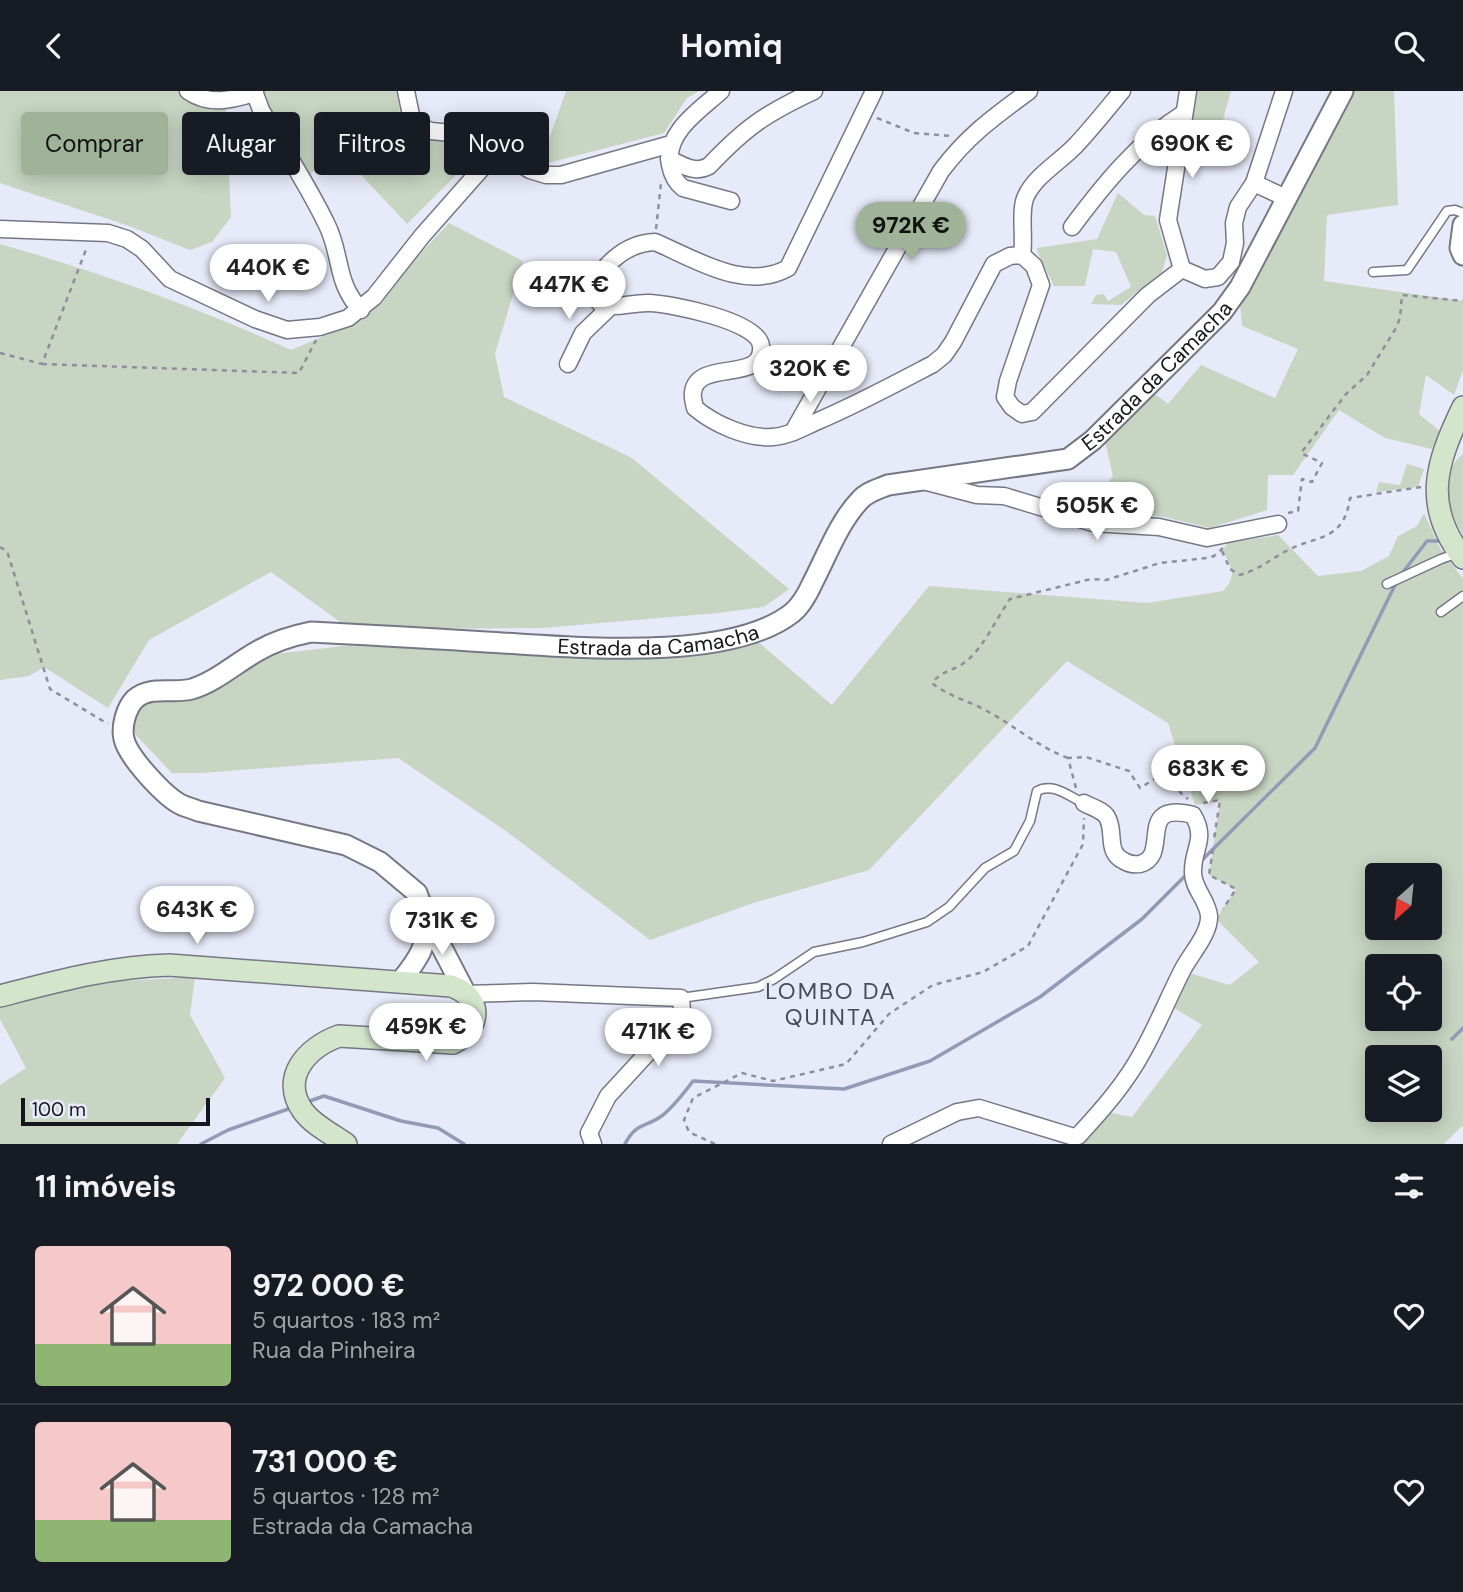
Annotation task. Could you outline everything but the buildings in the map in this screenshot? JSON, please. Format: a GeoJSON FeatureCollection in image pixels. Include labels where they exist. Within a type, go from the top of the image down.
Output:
{"type":"FeatureCollection","features":[{"type":"Feature","properties":{"kind":"main road"},"geometry":{"type":"LineString","coordinates":[[1455,547],[1441,522],[1436,498],[1438,473],[1451,432],[1463,407]]}},
{"type":"Feature","properties":{"kind":"main road"},"geometry":{"type":"LineString","coordinates":[[1444,456],[1463,436]]}},
{"type":"Feature","properties":{"kind":"main road"},"geometry":{"type":"LineString","coordinates":[[0,996],[130,966],[169,965],[451,986],[466,993],[472,1003],[475,1019],[463,1038],[443,1043],[339,1036],[318,1046],[303,1059],[295,1077],[299,1104],[323,1128],[346,1144]]}},
{"type":"Feature","properties":{"kind":"street"},"geometry":{"type":"LineString","coordinates":[[188,91],[209,100],[223,101],[254,92],[261,110],[329,227],[342,281],[350,298],[361,310]]}},
{"type":"Feature","properties":{"kind":"street"},"geometry":{"type":"LineString","coordinates":[[406,91],[412,120],[431,131],[444,132]]}},
{"type":"Feature","properties":{"kind":"street"},"geometry":{"type":"LineString","coordinates":[[721,91],[686,123],[670,158],[677,184],[731,201]]}},
{"type":"Feature","properties":{"kind":"street"},"geometry":{"type":"LineString","coordinates":[[549,175],[670,158],[690,169],[702,169],[709,166],[752,124],[773,110],[814,91]]}},
{"type":"Feature","properties":{"kind":"street"},"geometry":{"type":"LineString","coordinates":[[874,91],[788,268],[777,274],[738,277],[655,242],[640,242],[619,254],[600,276],[596,284],[595,298],[602,305],[610,307],[650,303],[677,307],[728,320],[760,341],[762,349],[758,359],[744,369],[704,376],[697,382],[693,393],[695,408],[709,420],[732,430],[772,437],[793,432],[852,406],[933,364],[953,342],[994,264],[1010,256],[1022,255],[1034,265],[1041,285],[1005,397],[1012,407],[1022,414],[1032,412],[1147,295],[1182,269]]}},
{"type":"Feature","properties":{"kind":"street"},"geometry":{"type":"LineString","coordinates":[[793,432],[941,170],[968,138],[1029,91]]}},
{"type":"Feature","properties":{"kind":"street"},"geometry":{"type":"LineString","coordinates":[[1022,255],[1022,211],[1026,196],[1042,175],[1074,146],[1122,91]]}},
{"type":"Feature","properties":{"kind":"street"},"geometry":{"type":"LineString","coordinates":[[1182,269],[1168,220],[1188,91]]}},
{"type":"Feature","properties":{"kind":"street"},"geometry":{"type":"LineString","coordinates":[[1182,269],[1205,279],[1218,277],[1231,263],[1238,207],[1254,183],[1284,91]]}},
{"type":"Feature","properties":{"kind":"street","name":"Estrada da Camacha"},"geometry":{"type":"LineString","coordinates":[[124,733],[124,721],[136,699],[152,691],[190,689],[208,682],[282,639],[311,632],[572,647],[657,648],[706,644],[753,632],[794,612],[806,595],[846,517],[861,498],[888,485],[1068,459],[1093,440],[1222,312],[1240,287],[1343,91]]}},
{"type":"Feature","properties":{"kind":"street"},"geometry":{"type":"LineString","coordinates":[[1072,227],[1112,176],[1162,127],[1184,113]]}},
{"type":"Feature","properties":{"kind":"street"},"geometry":{"type":"LineString","coordinates":[[0,229],[108,233],[127,239],[142,249],[170,279],[254,319],[287,330],[323,326],[348,319],[361,310],[476,175]]}},
{"type":"Feature","properties":{"kind":"street"},"geometry":{"type":"LineString","coordinates":[[1254,183],[1286,198]]}},
{"type":"Feature","properties":{"kind":"street"},"geometry":{"type":"LineString","coordinates":[[1463,225],[1460,248],[1463,255]]}},
{"type":"Feature","properties":{"kind":"street"},"geometry":{"type":"LineString","coordinates":[[568,364],[583,333],[610,307]]}},
{"type":"Feature","properties":{"kind":"street"},"geometry":{"type":"LineString","coordinates":[[920,481],[977,495],[1004,496],[1093,523],[1159,527],[1207,538],[1217,548],[1278,524]]}},
{"type":"Feature","properties":{"kind":"street"},"geometry":{"type":"LineString","coordinates":[[124,733],[124,739],[133,756],[162,791],[179,804],[198,811],[346,845],[380,862],[417,894],[425,915],[466,993],[533,992],[681,998],[682,1011],[676,1022],[608,1096],[589,1133],[593,1144]]}},
{"type":"Feature","properties":{"kind":"street"},"geometry":{"type":"LineString","coordinates":[[891,1144],[957,1112],[979,1108],[1078,1136],[1116,1093],[1142,1053],[1182,971],[1208,926],[1209,915],[1192,871],[1198,848],[1199,826],[1193,815],[1183,812],[1166,813],[1160,817],[1150,855],[1144,862],[1136,865],[1118,858],[1112,851],[1107,817],[1084,803]]}},
{"type":"Feature","properties":{"kind":"street"},"geometry":{"type":"LineString","coordinates":[[400,982],[422,951],[427,933],[425,915]]}},
{"type":"Feature","properties":{"kind":"lane"},"geometry":{"type":"LineString","coordinates":[[1373,272],[1406,270],[1447,211],[1463,213]]}},
{"type":"Feature","properties":{"kind":"lane"},"geometry":{"type":"LineString","coordinates":[[1387,585],[1441,559],[1455,547]]}},
{"type":"Feature","properties":{"kind":"lane"},"geometry":{"type":"LineString","coordinates":[[1441,612],[1463,596]]}},
{"type":"Feature","properties":{"kind":"lane"},"geometry":{"type":"LineString","coordinates":[[681,998],[758,987],[814,952],[863,942],[927,922],[949,907],[985,868],[1012,854],[1030,821],[1034,795],[1037,792],[1046,787],[1084,803]]}},
{"type":"Feature","properties":{"kind":"path"},"geometry":{"type":"LineString","coordinates":[[864,112],[914,133],[968,138]]}},
{"type":"Feature","properties":{"kind":"path"},"geometry":{"type":"LineString","coordinates":[[655,242],[661,183],[670,158]]}},
{"type":"Feature","properties":{"kind":"path"},"geometry":{"type":"LineString","coordinates":[[42,364],[93,232]]}},
{"type":"Feature","properties":{"kind":"path"},"geometry":{"type":"LineString","coordinates":[[1302,479],[1312,482],[1322,463],[1301,453],[1346,394],[1367,375],[1396,328],[1402,295],[1463,301]]}},
{"type":"Feature","properties":{"kind":"path"},"geometry":{"type":"LineString","coordinates":[[0,353],[42,364],[299,373],[323,326]]}},
{"type":"Feature","properties":{"kind":"path"},"geometry":{"type":"LineString","coordinates":[[1068,758],[1054,753],[990,712],[941,691],[932,683],[940,673],[957,668],[970,658],[1010,599],[1091,579],[1106,580],[1217,548],[1230,569],[1240,575],[1265,566],[1298,545],[1327,537],[1341,523],[1348,510],[1350,498],[1421,489]]}},
{"type":"Feature","properties":{"kind":"path"},"geometry":{"type":"LineString","coordinates":[[0,547],[7,551],[50,689],[124,733]]}},
{"type":"Feature","properties":{"kind":"path"},"geometry":{"type":"LineString","coordinates":[[715,1144],[689,1132],[684,1120],[692,1098],[742,1073],[773,1081],[846,1064],[889,1014],[933,985],[983,972],[1028,946],[1083,844],[1084,803]]}},
{"type":"Feature","properties":{"kind":"green space"},"geometry":{"type":"Polygon","coordinates":[[[0,91],[225,91],[226,112],[182,112],[182,175],[229,175],[231,217],[212,242],[190,250],[129,226],[0,183],[0,91]]]}},
{"type":"Feature","properties":{"kind":"green space"},"geometry":{"type":"Polygon","coordinates":[[[260,91],[396,91],[400,112],[314,112],[314,171],[308,177],[300,163],[300,112],[272,112],[260,91]]]}},
{"type":"Feature","properties":{"kind":"green space"},"geometry":{"type":"Polygon","coordinates":[[[566,91],[699,91],[687,98],[664,133],[549,163],[549,139],[566,91]]]}},
{"type":"Feature","properties":{"kind":"green space"},"geometry":{"type":"Polygon","coordinates":[[[1194,91],[1231,91],[1220,130],[1190,118],[1194,91]]]}},
{"type":"Feature","properties":{"kind":"green space"},"geometry":{"type":"Polygon","coordinates":[[[1351,91],[1394,91],[1398,205],[1327,215],[1324,281],[1463,301],[1463,370],[1454,395],[1426,375],[1419,414],[1440,431],[1432,449],[1385,438],[1339,410],[1293,475],[1268,475],[1267,510],[1210,528],[1165,517],[1089,510],[1113,476],[1105,441],[1152,392],[1168,404],[1201,365],[1275,398],[1298,349],[1242,326],[1240,303],[1351,91]]]}},
{"type":"Feature","properties":{"kind":"green space"},"geometry":{"type":"Polygon","coordinates":[[[430,133],[444,135],[444,175],[456,175],[407,224],[361,175],[430,175],[430,133]]]}},
{"type":"Feature","properties":{"kind":"green space"},"geometry":{"type":"Polygon","coordinates":[[[1118,193],[1144,215],[1155,216],[1167,255],[1162,272],[1121,305],[1091,304],[1096,295],[1104,294],[1108,301],[1131,287],[1116,252],[1093,249],[1085,286],[1054,286],[1037,248],[1097,239],[1118,193]]]}},
{"type":"Feature","properties":{"kind":"green space"},"geometry":{"type":"Polygon","coordinates":[[[449,223],[523,261],[495,354],[504,397],[632,458],[789,589],[764,607],[718,613],[542,628],[350,629],[271,572],[149,640],[108,708],[44,667],[29,676],[0,680],[0,244],[147,291],[291,350],[355,323],[449,223]]]}},
{"type":"Feature","properties":{"kind":"green space"},"geometry":{"type":"Polygon","coordinates":[[[1463,454],[1463,535],[1453,515],[1448,482],[1455,462],[1463,454]]]}},
{"type":"Feature","properties":{"kind":"green space"},"geometry":{"type":"Polygon","coordinates":[[[1407,464],[1424,469],[1418,487],[1376,492],[1379,482],[1400,485],[1407,464]]]}},
{"type":"Feature","properties":{"kind":"green space"},"geometry":{"type":"Polygon","coordinates":[[[1424,513],[1441,550],[1463,579],[1463,1125],[1444,1144],[1069,1144],[1101,1111],[1132,1117],[1202,1025],[1166,1003],[1182,971],[1230,985],[1259,962],[1216,919],[1236,889],[1209,875],[1220,801],[1195,805],[1168,723],[1067,661],[869,870],[753,903],[650,940],[506,831],[398,758],[172,773],[130,729],[137,709],[152,699],[191,699],[267,655],[344,646],[750,635],[832,705],[929,586],[1147,603],[1223,591],[1232,576],[1223,550],[1228,543],[1278,535],[1318,576],[1361,571],[1389,556],[1398,536],[1417,526],[1424,513]]]}},
{"type":"Feature","properties":{"kind":"green space"},"geometry":{"type":"Polygon","coordinates":[[[195,977],[190,1015],[225,1078],[177,1144],[0,1144],[0,1085],[26,1068],[0,1019],[0,1006],[104,982],[195,977]]]}},
{"type":"Feature","properties":{"kind":"waterway"},"geometry":{"type":"LineString","coordinates":[[1400,576],[1427,541],[1445,541]]}},
{"type":"Feature","properties":{"kind":"waterway"},"geometry":{"type":"LineString","coordinates":[[1200,862],[1315,748],[1396,583]]}},
{"type":"Feature","properties":{"kind":"waterway"},"geometry":{"type":"LineString","coordinates":[[625,1144],[633,1132],[667,1111],[693,1081],[844,1089],[930,1061],[1040,997],[1142,919],[1187,874]]}},
{"type":"Feature","properties":{"kind":"waterway"},"geometry":{"type":"LineString","coordinates":[[1452,1039],[1463,1028]]}},
{"type":"Feature","properties":{"kind":"waterway"},"geometry":{"type":"LineString","coordinates":[[307,1102],[324,1096],[401,1121],[438,1128],[464,1144]]}},
{"type":"Feature","properties":{"kind":"waterway"},"geometry":{"type":"LineString","coordinates":[[201,1144],[228,1130],[294,1107]]}},
{"type":"Feature","properties":{"kind":"district","name":"LOMBO DA QUINTA"},"geometry":{"type":"Point","coordinates":[831,1004]}}]}
